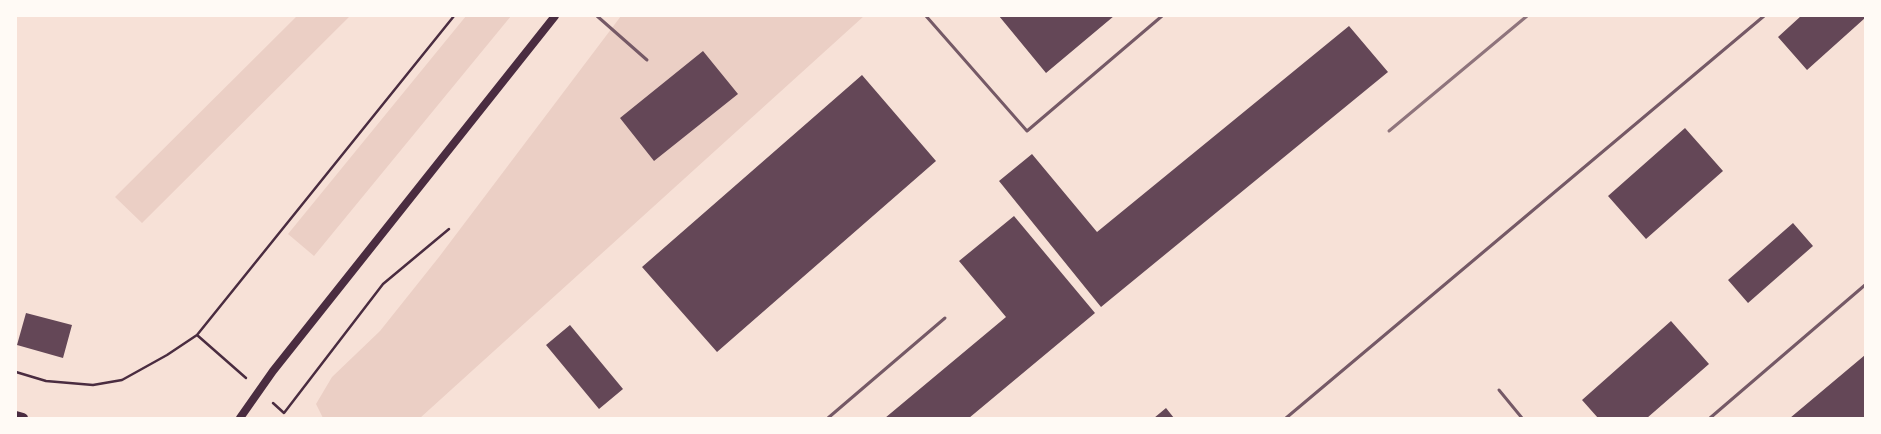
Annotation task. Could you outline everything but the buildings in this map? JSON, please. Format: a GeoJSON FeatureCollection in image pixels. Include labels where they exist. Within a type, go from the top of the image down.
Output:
{"type":"FeatureCollection","features":[{"type":"Feature","properties":{"kind":"main road"},"geometry":{"type":"LineString","coordinates":[[240,418],[273,371],[555,16]]}},
{"type":"Feature","properties":{"kind":"main road"},"geometry":{"type":"LineString","coordinates":[[16,416],[23,418]]}},
{"type":"Feature","properties":{"kind":"lane"},"geometry":{"type":"LineString","coordinates":[[597,16],[647,60]]}},
{"type":"Feature","properties":{"kind":"lane"},"geometry":{"type":"LineString","coordinates":[[926,16],[1027,131],[1162,16]]}},
{"type":"Feature","properties":{"kind":"lane"},"geometry":{"type":"LineString","coordinates":[[1286,418],[1764,16]]}},
{"type":"Feature","properties":{"kind":"lane"},"geometry":{"type":"LineString","coordinates":[[1710,418],[1865,286]]}},
{"type":"Feature","properties":{"kind":"lane"},"geometry":{"type":"LineString","coordinates":[[828,418],[945,318]]}},
{"type":"Feature","properties":{"kind":"lane"},"geometry":{"type":"LineString","coordinates":[[1498,390],[1522,418]]}},
{"type":"Feature","properties":{"kind":"path"},"geometry":{"type":"LineString","coordinates":[[16,372],[46,381],[93,385],[122,380],[167,355],[197,335],[454,16]]}},
{"type":"Feature","properties":{"kind":"shaded area"},"geometry":{"type":"Polygon","coordinates":[[[297,16],[350,16],[142,223],[115,197],[297,16]]]}},
{"type":"Feature","properties":{"kind":"shaded area"},"geometry":{"type":"Polygon","coordinates":[[[466,16],[511,16],[314,256],[288,234],[466,16]]]}},
{"type":"Feature","properties":{"kind":"shaded area"},"geometry":{"type":"Polygon","coordinates":[[[621,16],[864,16],[420,418],[323,418],[316,404],[332,377],[380,331],[439,257],[621,16]]]}},
{"type":"Feature","properties":{"kind":"railway"},"geometry":{"type":"LineString","coordinates":[[1389,131],[1527,16]]}}]}
